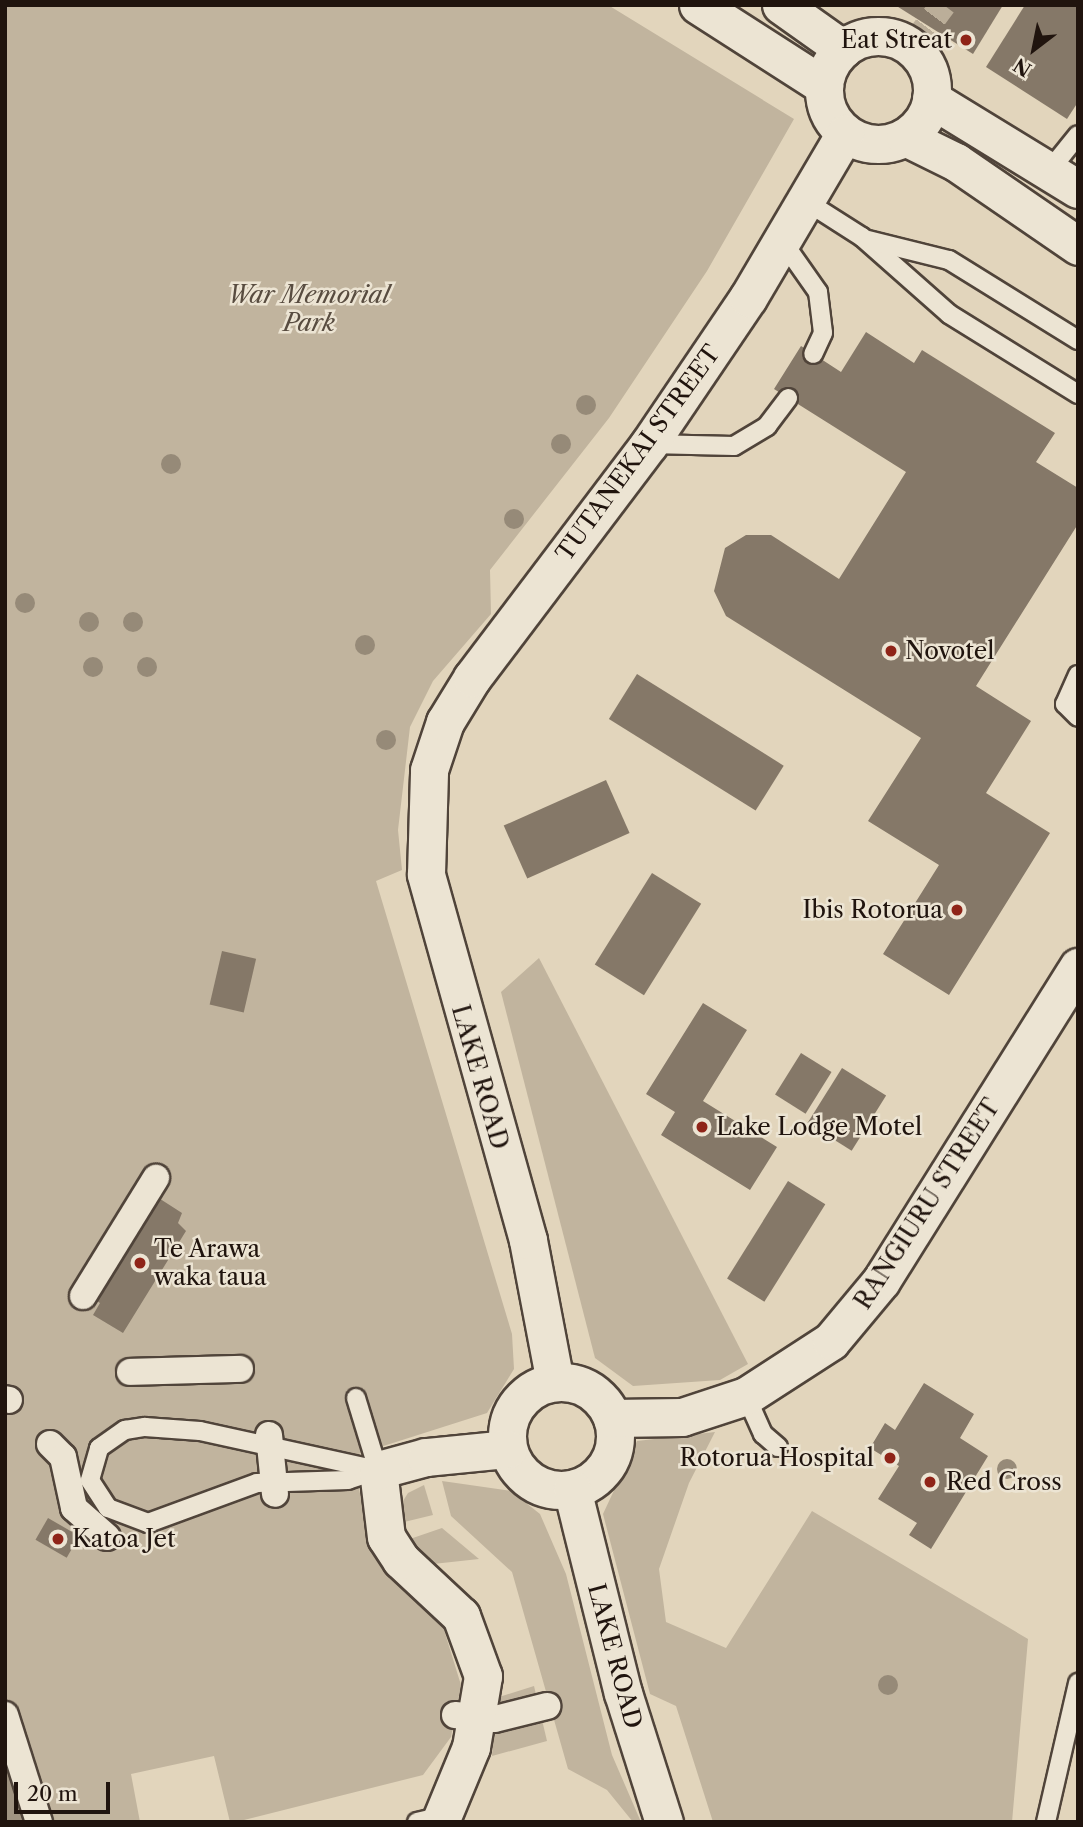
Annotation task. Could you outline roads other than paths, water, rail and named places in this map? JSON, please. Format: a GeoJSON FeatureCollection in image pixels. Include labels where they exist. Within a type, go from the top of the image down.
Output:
{"type":"FeatureCollection","features":[{"type":"Feature","properties":{"kind":"street"},"geometry":{"type":"LineString","coordinates":[[698,5],[824,86]]}},
{"type":"Feature","properties":{"kind":"street"},"geometry":{"type":"LineString","coordinates":[[788,9],[843,49]]}},
{"type":"Feature","properties":{"kind":"street"},"geometry":{"type":"LineString","coordinates":[[905,137],[931,99],[928,70],[911,48],[876,36],[843,49],[824,86],[832,119],[845,133],[874,144],[905,137],[956,162],[1078,246]]}},
{"type":"Feature","properties":{"kind":"street"},"geometry":{"type":"LineString","coordinates":[[931,99],[1064,180]]}},
{"type":"Feature","properties":{"kind":"street","name":"TUTANEKAI STREET"},"geometry":{"type":"LineString","coordinates":[[429,771],[445,722],[472,678],[649,444],[845,133]]}},
{"type":"Feature","properties":{"kind":"street","name":"LAKE ROAD"},"geometry":{"type":"LineString","coordinates":[[429,771],[426,874],[528,1240],[555,1382]]}},
{"type":"Feature","properties":{"kind":"street","name":"RANGIURU STREET"},"geometry":{"type":"LineString","coordinates":[[612,1418],[682,1417],[746,1396],[805,1363],[863,1306],[1078,967]]}},
{"type":"Feature","properties":{"kind":"street"},"geometry":{"type":"LineString","coordinates":[[83,1296],[156,1178]]}},
{"type":"Feature","properties":{"kind":"street"},"geometry":{"type":"LineString","coordinates":[[130,1372],[240,1369]]}},
{"type":"Feature","properties":{"kind":"street"},"geometry":{"type":"LineString","coordinates":[[555,1382],[590,1390],[612,1418],[609,1463],[572,1489],[533,1482],[508,1449],[506,1431],[522,1398],[555,1382]]}},
{"type":"Feature","properties":{"kind":"street"},"geometry":{"type":"LineString","coordinates":[[269,1440],[274,1487]]}},
{"type":"Feature","properties":{"kind":"street"},"geometry":{"type":"LineString","coordinates":[[50,1444],[62,1457],[74,1508],[107,1537]]}},
{"type":"Feature","properties":{"kind":"street"},"geometry":{"type":"LineString","coordinates":[[433,1820],[483,1676],[467,1624],[386,1537],[378,1469],[426,1457],[508,1449]]}},
{"type":"Feature","properties":{"kind":"street","name":"LAKE ROAD"},"geometry":{"type":"LineString","coordinates":[[572,1489],[623,1693],[664,1822]]}},
{"type":"Feature","properties":{"kind":"street"},"geometry":{"type":"LineString","coordinates":[[467,1717],[547,1706]]}},
{"type":"Feature","properties":{"kind":"street"},"geometry":{"type":"LineString","coordinates":[[5,1715],[39,1822]]}},
{"type":"Feature","properties":{"kind":"lane"},"geometry":{"type":"LineString","coordinates":[[770,51],[788,9]]}},
{"type":"Feature","properties":{"kind":"lane"},"geometry":{"type":"LineString","coordinates":[[1064,180],[1078,135]]}},
{"type":"Feature","properties":{"kind":"lane"},"geometry":{"type":"LineString","coordinates":[[804,200],[862,237],[948,314],[1078,394]]}},
{"type":"Feature","properties":{"kind":"lane"},"geometry":{"type":"LineString","coordinates":[[862,237],[949,260],[1078,340]]}},
{"type":"Feature","properties":{"kind":"lane"},"geometry":{"type":"LineString","coordinates":[[780,238],[818,292],[822,333],[813,354]]}},
{"type":"Feature","properties":{"kind":"lane"},"geometry":{"type":"LineString","coordinates":[[649,444],[734,446],[767,426],[789,398]]}},
{"type":"Feature","properties":{"kind":"lane"},"geometry":{"type":"LineString","coordinates":[[1078,675],[1065,705],[1078,717]]}},
{"type":"Feature","properties":{"kind":"lane"},"geometry":{"type":"LineString","coordinates":[[746,1396],[763,1434],[778,1447]]}},
{"type":"Feature","properties":{"kind":"lane"},"geometry":{"type":"LineString","coordinates":[[356,1398],[378,1469]]}},
{"type":"Feature","properties":{"kind":"lane"},"geometry":{"type":"LineString","coordinates":[[125,1430],[188,1430],[269,1440],[378,1469],[335,1480],[274,1487],[148,1523],[108,1508],[90,1480],[99,1448],[125,1430]]}},
{"type":"Feature","properties":{"kind":"lane"},"geometry":{"type":"LineString","coordinates":[[1046,1822],[1078,1683]]}},
{"type":"Feature","properties":{"kind":"tunnel"},"geometry":{"type":"LineString","coordinates":[[911,48],[943,5]]}},
{"type":"Feature","properties":{"kind":"place","name":"Eat Streat"},"geometry":{"type":"Point","coordinates":[966,40]}},
{"type":"Feature","properties":{"kind":"place","name":"Novotel"},"geometry":{"type":"Point","coordinates":[891,651]}},
{"type":"Feature","properties":{"kind":"place","name":"Ibis Rotorua"},"geometry":{"type":"Point","coordinates":[957,910]}},
{"type":"Feature","properties":{"kind":"place","name":"Lake Lodge Motel"},"geometry":{"type":"Point","coordinates":[702,1127]}},
{"type":"Feature","properties":{"kind":"place","name":"Te Arawa waka taua"},"geometry":{"type":"Point","coordinates":[140,1263]}},
{"type":"Feature","properties":{"kind":"place","name":"Rotorua Hospital"},"geometry":{"type":"Point","coordinates":[890,1458]}},
{"type":"Feature","properties":{"kind":"place","name":"Red Cross"},"geometry":{"type":"Point","coordinates":[930,1482]}},
{"type":"Feature","properties":{"kind":"place","name":"Katoa Jet"},"geometry":{"type":"Point","coordinates":[58,1539]}},
{"type":"Feature","properties":{"kind":"park label","name":"War Memorial Park"},"geometry":{"type":"Point","coordinates":[309,309]}}]}
